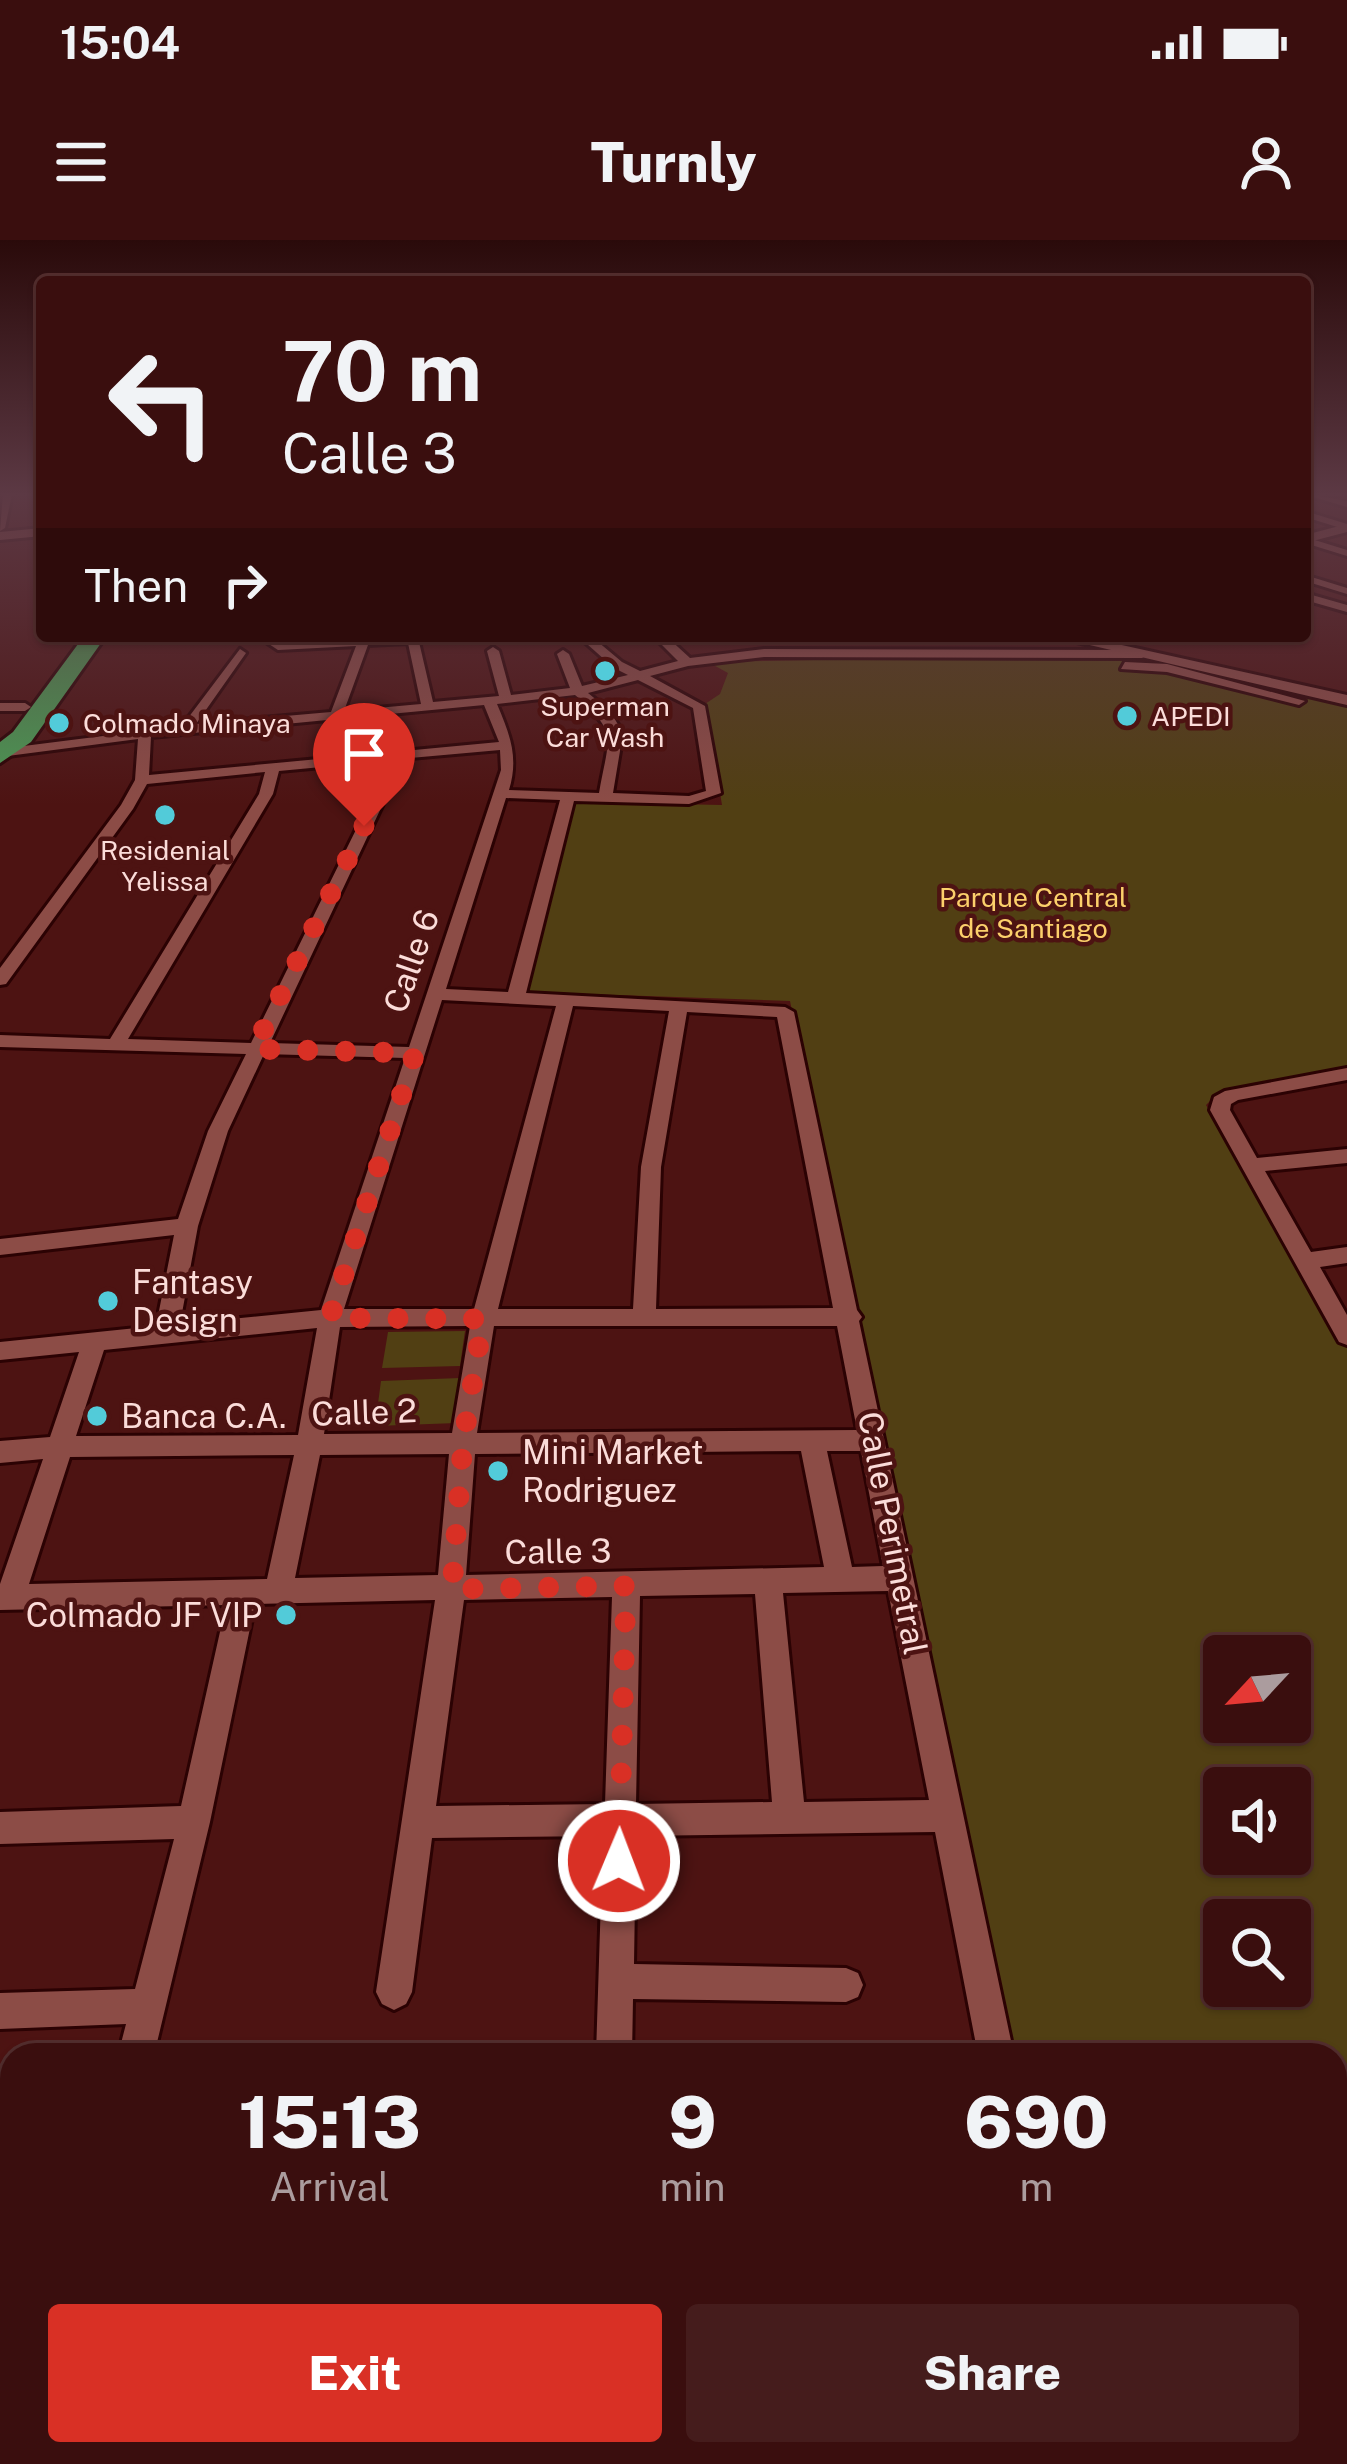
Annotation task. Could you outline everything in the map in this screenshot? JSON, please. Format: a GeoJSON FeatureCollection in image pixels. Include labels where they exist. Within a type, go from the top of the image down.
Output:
{"type":"FeatureCollection","features":[{"type":"Feature","properties":{"kind":"highway"},"geometry":{"type":"LineString","coordinates":[[1,750],[12,707],[71,642]]}},
{"type":"Feature","properties":{"kind":"highway"},"geometry":{"type":"LineString","coordinates":[[1,750],[22,737],[91,642]]}},
{"type":"Feature","properties":{"kind":"main road"},"geometry":{"type":"LineString","coordinates":[[1063,642],[1142,654],[1193,670],[1347,700]]}},
{"type":"Feature","properties":{"kind":"main road"},"geometry":{"type":"LineString","coordinates":[[1142,654],[1155,642]]}},
{"type":"Feature","properties":{"kind":"street"},"geometry":{"type":"LineString","coordinates":[[1311,598],[1341,607]]}},
{"type":"Feature","properties":{"kind":"street"},"geometry":{"type":"LineString","coordinates":[[1314,616],[1341,607]]}},
{"type":"Feature","properties":{"kind":"street"},"geometry":{"type":"LineString","coordinates":[[272,642],[278,646],[369,642]]}},
{"type":"Feature","properties":{"kind":"street"},"geometry":{"type":"LineString","coordinates":[[413,642],[428,707]]}},
{"type":"Feature","properties":{"kind":"street"},"geometry":{"type":"LineString","coordinates":[[501,794],[689,800],[708,796],[716,788],[702,710],[693,701],[636,676],[592,642]]}},
{"type":"Feature","properties":{"kind":"street"},"geometry":{"type":"LineString","coordinates":[[665,642],[687,662]]}},
{"type":"Feature","properties":{"kind":"street"},"geometry":{"type":"LineString","coordinates":[[974,657],[1063,642]]}},
{"type":"Feature","properties":{"kind":"street"},"geometry":{"type":"LineString","coordinates":[[336,716],[363,643]]}},
{"type":"Feature","properties":{"kind":"street","name":"Calle 6"},"geometry":{"type":"LineString","coordinates":[[278,1593],[310,1448],[330,1318],[508,770],[493,651]]}},
{"type":"Feature","properties":{"kind":"street"},"geometry":{"type":"LineString","coordinates":[[187,729],[240,652]]}},
{"type":"Feature","properties":{"kind":"street"},"geometry":{"type":"LineString","coordinates":[[563,654],[578,691],[613,723],[616,733],[604,797]]}},
{"type":"Feature","properties":{"kind":"street"},"geometry":{"type":"LineString","coordinates":[[1,750],[578,691],[687,662],[746,656],[786,663],[974,657],[1147,666],[1193,670],[1217,681],[1299,701]]}},
{"type":"Feature","properties":{"kind":"street"},"geometry":{"type":"LineString","coordinates":[[0,980],[110,833],[142,780],[145,734]]}},
{"type":"Feature","properties":{"kind":"street"},"geometry":{"type":"LineString","coordinates":[[142,780],[507,745]]}},
{"type":"Feature","properties":{"kind":"street"},"geometry":{"type":"LineString","coordinates":[[167,1332],[187,1226],[218,1131],[382,789],[393,756]]}},
{"type":"Feature","properties":{"kind":"street"},"geometry":{"type":"LineString","coordinates":[[115,1045],[266,794],[273,767]]}},
{"type":"Feature","properties":{"kind":"street"},"geometry":{"type":"LineString","coordinates":[[516,997],[568,796]]}},
{"type":"Feature","properties":{"kind":"street"},"geometry":{"type":"LineString","coordinates":[[436,994],[679,1005],[651,1167],[644,1320]]}},
{"type":"Feature","properties":{"kind":"street"},"geometry":{"type":"LineString","coordinates":[[394,1992],[452,1589],[463,1442],[483,1319],[566,1000]]}},
{"type":"Feature","properties":{"kind":"street","name":"Calle Perimetral"},"geometry":{"type":"LineString","coordinates":[[679,1005],[785,1012],[994,2043]]}},
{"type":"Feature","properties":{"kind":"street"},"geometry":{"type":"LineString","coordinates":[[0,1041],[415,1053]]}},
{"type":"Feature","properties":{"kind":"street"},"geometry":{"type":"LineString","coordinates":[[1347,1074],[1222,1101],[1220,1110],[1347,1336]]}},
{"type":"Feature","properties":{"kind":"street"},"geometry":{"type":"LineString","coordinates":[[1252,1165],[1347,1156]]}},
{"type":"Feature","properties":{"kind":"street"},"geometry":{"type":"LineString","coordinates":[[0,1247],[187,1226]]}},
{"type":"Feature","properties":{"kind":"street"},"geometry":{"type":"LineString","coordinates":[[1305,1261],[1347,1255]]}},
{"type":"Feature","properties":{"kind":"street"},"geometry":{"type":"LineString","coordinates":[[0,1351],[330,1318],[850,1318]]}},
{"type":"Feature","properties":{"kind":"street"},"geometry":{"type":"LineString","coordinates":[[5,1597],[62,1447],[94,1340]]}},
{"type":"Feature","properties":{"kind":"street","name":"Calle 2"},"geometry":{"type":"LineString","coordinates":[[0,1452],[62,1447],[874,1440]]}},
{"type":"Feature","properties":{"kind":"street"},"geometry":{"type":"LineString","coordinates":[[812,1442],[841,1580]]}},
{"type":"Feature","properties":{"kind":"street","name":"Calle 3"},"geometry":{"type":"LineString","coordinates":[[5,1597],[902,1578]]}},
{"type":"Feature","properties":{"kind":"street"},"geometry":{"type":"LineString","coordinates":[[768,1580],[789,1817]]}},
{"type":"Feature","properties":{"kind":"street"},"geometry":{"type":"LineString","coordinates":[[614,2043],[626,1586]]}},
{"type":"Feature","properties":{"kind":"street"},"geometry":{"type":"LineString","coordinates":[[139,2043],[243,1594]]}},
{"type":"Feature","properties":{"kind":"street"},"geometry":{"type":"LineString","coordinates":[[419,1822],[949,1816]]}},
{"type":"Feature","properties":{"kind":"street"},"geometry":{"type":"LineString","coordinates":[[0,1828],[194,1822]]}},
{"type":"Feature","properties":{"kind":"street"},"geometry":{"type":"LineString","coordinates":[[616,1981],[846,1984]]}},
{"type":"Feature","properties":{"kind":"street"},"geometry":{"type":"LineString","coordinates":[[0,2011],[150,2006]]}},
{"type":"Feature","properties":{"kind":"green space","name":"Parque Central de Santiago"},"geometry":{"type":"Polygon","coordinates":[[[1115,654],[1347,706],[1347,1069],[1219,1092],[1206,1105],[1347,1348],[1347,2043],[1004,2043],[790,1001],[528,992],[573,802],[722,805],[705,704],[720,694],[728,673],[708,662],[1115,654]]]}},
{"type":"Feature","properties":{"kind":"green space"},"geometry":{"type":"Polygon","coordinates":[[[465,1331],[460,1366],[382,1368],[388,1332],[465,1331]]]}},
{"type":"Feature","properties":{"kind":"green space"},"geometry":{"type":"Polygon","coordinates":[[[460,1378],[457,1423],[375,1426],[381,1381],[460,1378]]]}},
{"type":"Feature","properties":{"kind":"place","name":"Superman Car Wash"},"geometry":{"type":"Point","coordinates":[605,671]}},
{"type":"Feature","properties":{"kind":"place","name":"APEDI"},"geometry":{"type":"Point","coordinates":[1127,716]}},
{"type":"Feature","properties":{"kind":"place","name":"Colmado Minaya"},"geometry":{"type":"Point","coordinates":[59,723]}},
{"type":"Feature","properties":{"kind":"place","name":"Residenial Yelissa"},"geometry":{"type":"Point","coordinates":[165,815]}},
{"type":"Feature","properties":{"kind":"place","name":"Fantasy Design"},"geometry":{"type":"Point","coordinates":[108,1301]}},
{"type":"Feature","properties":{"kind":"place","name":"Banca C.A."},"geometry":{"type":"Point","coordinates":[97,1416]}},
{"type":"Feature","properties":{"kind":"place","name":"Mini Market Rodriguez"},"geometry":{"type":"Point","coordinates":[498,1471]}},
{"type":"Feature","properties":{"kind":"place","name":"Colmado JF VIP"},"geometry":{"type":"Point","coordinates":[286,1615]}},
{"type":"Feature","properties":{"kind":"route"},"geometry":{"type":"LineString","coordinates":[[364,826],[254,1049],[415,1053],[330,1318],[483,1319],[463,1442],[452,1589],[626,1586],[619,1861]]}}]}
